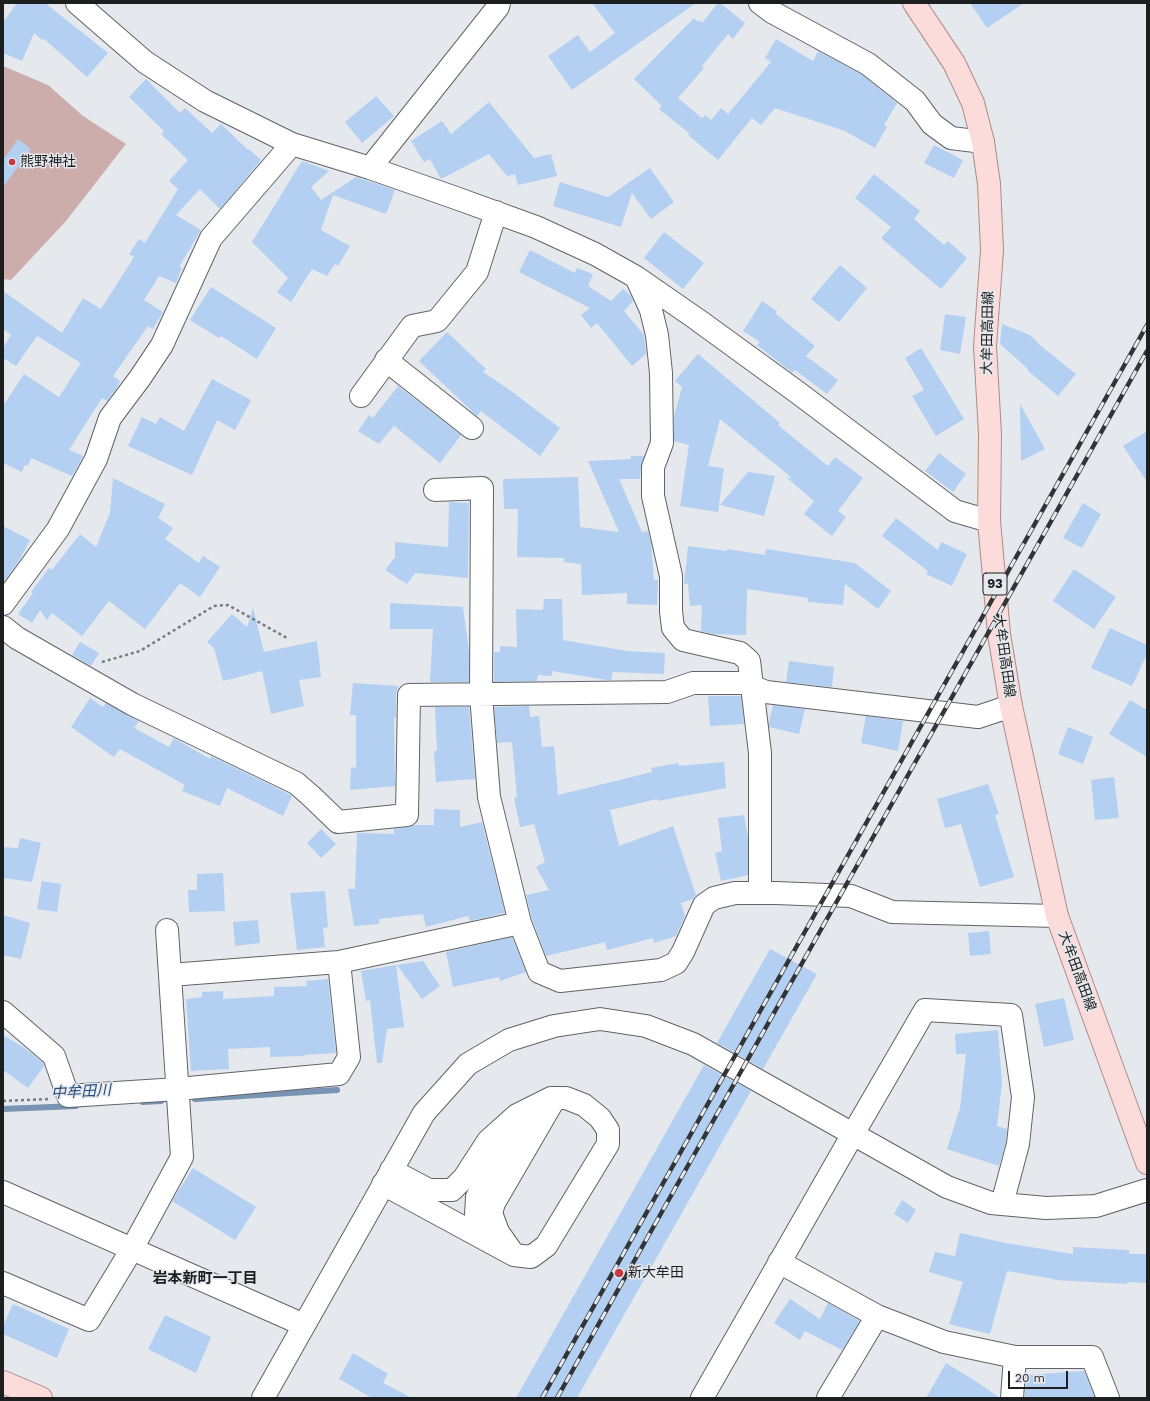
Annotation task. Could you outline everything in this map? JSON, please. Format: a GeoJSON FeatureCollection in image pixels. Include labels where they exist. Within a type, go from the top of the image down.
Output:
{"type":"FeatureCollection","features":[{"type":"Feature","properties":{"kind":"main road","name":"大牟田高田線"},"geometry":{"type":"LineString","coordinates":[[914,3],[954,63],[973,103],[983,142],[990,184],[992,250],[985,346],[990,434],[988,521],[1000,634],[1011,706],[1057,916],[1141,1129],[1147,1163]]}},
{"type":"Feature","properties":{"kind":"main road"},"geometry":{"type":"LineString","coordinates":[[3,1382],[41,1398]]}},
{"type":"Feature","properties":{"kind":"street"},"geometry":{"type":"LineString","coordinates":[[76,3],[145,62],[205,101],[292,144],[370,168],[496,212],[536,227],[596,254],[636,277],[698,320],[791,387],[955,511],[988,521]]}},
{"type":"Feature","properties":{"kind":"street"},"geometry":{"type":"LineString","coordinates":[[370,168],[500,3]]}},
{"type":"Feature","properties":{"kind":"street"},"geometry":{"type":"LineString","coordinates":[[760,3],[772,12],[868,64],[915,101],[932,124],[951,138],[983,142]]}},
{"type":"Feature","properties":{"kind":"street"},"geometry":{"type":"LineString","coordinates":[[3,604],[58,529],[96,459],[110,418],[140,378],[162,345],[211,238],[292,144]]}},
{"type":"Feature","properties":{"kind":"street"},"geometry":{"type":"LineString","coordinates":[[361,396],[412,326],[437,321],[477,272],[496,212]]}},
{"type":"Feature","properties":{"kind":"street"},"geometry":{"type":"LineString","coordinates":[[636,277],[651,310],[657,335],[661,373],[662,443],[653,467],[653,496],[671,576],[671,611],[673,628],[684,640],[740,653],[749,661],[760,753],[760,893]]}},
{"type":"Feature","properties":{"kind":"street"},"geometry":{"type":"LineString","coordinates":[[386,360],[472,428]]}},
{"type":"Feature","properties":{"kind":"street"},"geometry":{"type":"LineString","coordinates":[[435,490],[482,488],[481,695],[489,797],[520,924],[539,972],[560,981],[661,970],[676,963],[683,952],[704,905],[714,898],[735,893],[850,896],[892,912],[1057,916]]}},
{"type":"Feature","properties":{"kind":"street"},"geometry":{"type":"LineString","coordinates":[[3,627],[17,638],[132,704],[296,783],[338,822],[407,815],[409,695],[667,692],[694,683],[744,683],[766,692],[978,717],[1011,706]]}},
{"type":"Feature","properties":{"kind":"street"},"geometry":{"type":"LineString","coordinates":[[170,975],[339,962],[520,924]]}},
{"type":"Feature","properties":{"kind":"street"},"geometry":{"type":"LineString","coordinates":[[3,1283],[89,1320],[132,1249],[182,1156],[167,930]]}},
{"type":"Feature","properties":{"kind":"street"},"geometry":{"type":"LineString","coordinates":[[3,1012],[54,1056],[68,1096],[178,1089],[339,1074],[349,1057],[339,962]]}},
{"type":"Feature","properties":{"kind":"street"},"geometry":{"type":"LineString","coordinates":[[702,1398],[925,1010],[1011,1015],[1023,1097],[1018,1144],[1002,1204]]}},
{"type":"Feature","properties":{"kind":"street"},"geometry":{"type":"LineString","coordinates":[[262,1398],[424,1113],[468,1064],[509,1040],[554,1026],[600,1019],[646,1026],[693,1044],[947,1187],[991,1203],[1046,1208],[1096,1206],[1147,1190]]}},
{"type":"Feature","properties":{"kind":"street"},"geometry":{"type":"LineString","coordinates":[[552,1098],[566,1098],[584,1105],[600,1118],[608,1130],[608,1144],[546,1246],[531,1257],[514,1255],[484,1238],[387,1177],[429,1190],[452,1190],[464,1178],[488,1141],[517,1115],[552,1098]]}},
{"type":"Feature","properties":{"kind":"street"},"geometry":{"type":"LineString","coordinates":[[514,1255],[498,1232],[491,1213],[494,1203],[555,1098]]}},
{"type":"Feature","properties":{"kind":"street"},"geometry":{"type":"LineString","coordinates":[[484,1238],[476,1215],[477,1197],[526,1111]]}},
{"type":"Feature","properties":{"kind":"street"},"geometry":{"type":"LineString","coordinates":[[3,1192],[304,1325]]}},
{"type":"Feature","properties":{"kind":"street"},"geometry":{"type":"LineString","coordinates":[[780,1262],[877,1316],[944,1342],[1015,1357],[1092,1357],[1108,1398]]}},
{"type":"Feature","properties":{"kind":"street"},"geometry":{"type":"LineString","coordinates":[[828,1398],[877,1316]]}},
{"type":"Feature","properties":{"kind":"street"},"geometry":{"type":"LineString","coordinates":[[1012,1398],[1015,1357]]}},
{"type":"Feature","properties":{"kind":"path"},"geometry":{"type":"LineString","coordinates":[[85,677],[103,662],[140,651],[214,606],[228,605],[287,638]]}},
{"type":"Feature","properties":{"kind":"path"},"geometry":{"type":"LineString","coordinates":[[3,1101],[42,1100],[68,1096]]}},
{"type":"Feature","properties":{"kind":"shaded area"},"geometry":{"type":"Polygon","coordinates":[[[3,66],[48,85],[83,116],[126,144],[66,221],[11,280],[3,279],[3,66]]]}},
{"type":"Feature","properties":{"kind":"building"},"geometry":{"type":"Polygon","coordinates":[[[17,3],[45,3],[108,53],[87,77],[43,38],[42,40],[34,33],[22,61],[3,53],[3,22],[17,3]]]}},
{"type":"Feature","properties":{"kind":"building"},"geometry":{"type":"Polygon","coordinates":[[[592,3],[696,3],[572,90],[548,56],[578,35],[590,52],[615,33],[592,3]]]}},
{"type":"Feature","properties":{"kind":"building"},"geometry":{"type":"Polygon","coordinates":[[[718,3],[745,23],[733,39],[728,34],[702,66],[704,68],[678,98],[702,118],[705,115],[711,120],[721,108],[728,114],[771,62],[765,58],[776,39],[813,61],[818,51],[861,74],[897,103],[884,125],[887,127],[875,148],[845,131],[775,108],[761,125],[752,118],[718,160],[688,135],[690,134],[659,109],[662,106],[634,79],[694,18],[698,22],[699,20],[702,23],[718,3]]]}},
{"type":"Feature","properties":{"kind":"building"},"geometry":{"type":"Polygon","coordinates":[[[970,3],[1024,3],[987,28],[970,3]]]}},
{"type":"Feature","properties":{"kind":"building"},"geometry":{"type":"Polygon","coordinates":[[[146,79],[180,113],[185,108],[212,133],[221,124],[248,150],[249,149],[261,160],[220,209],[200,189],[176,215],[201,230],[179,267],[182,268],[176,283],[159,276],[144,300],[163,312],[153,329],[148,326],[113,376],[120,381],[118,386],[107,401],[102,398],[69,450],[83,456],[72,476],[31,458],[28,466],[25,465],[22,472],[3,463],[3,406],[24,374],[59,397],[81,363],[37,336],[16,366],[3,358],[3,348],[11,335],[3,329],[3,291],[62,333],[83,298],[101,309],[134,257],[129,254],[139,239],[145,243],[178,189],[169,181],[188,160],[161,134],[164,131],[129,97],[146,79]]]}},
{"type":"Feature","properties":{"kind":"building"},"geometry":{"type":"Polygon","coordinates":[[[376,96],[394,116],[362,143],[345,122],[376,96]]]}},
{"type":"Feature","properties":{"kind":"building"},"geometry":{"type":"Polygon","coordinates":[[[489,102],[534,158],[551,154],[557,176],[518,185],[515,174],[507,176],[489,154],[441,179],[430,159],[424,162],[411,141],[442,121],[451,134],[489,102]]]}},
{"type":"Feature","properties":{"kind":"building","name":"熊野神社"},"geometry":{"type":"Polygon","coordinates":[[[18,139],[31,149],[3,187],[3,160],[18,139]]]}},
{"type":"Feature","properties":{"kind":"building"},"geometry":{"type":"Polygon","coordinates":[[[934,145],[963,160],[954,178],[924,163],[934,145]]]}},
{"type":"Feature","properties":{"kind":"building"},"geometry":{"type":"Polygon","coordinates":[[[302,161],[329,171],[311,187],[321,200],[356,177],[395,190],[386,214],[333,195],[321,230],[350,246],[338,266],[335,264],[327,276],[312,269],[291,302],[277,292],[288,278],[252,242],[302,161]]]}},
{"type":"Feature","properties":{"kind":"building"},"geometry":{"type":"Polygon","coordinates":[[[650,168],[674,202],[651,219],[632,193],[621,227],[553,206],[560,182],[608,197],[650,168]]]}},
{"type":"Feature","properties":{"kind":"building"},"geometry":{"type":"Polygon","coordinates":[[[874,174],[920,211],[914,219],[944,245],[948,241],[967,258],[941,289],[881,238],[891,227],[855,198],[874,174]]]}},
{"type":"Feature","properties":{"kind":"building"},"geometry":{"type":"Polygon","coordinates":[[[664,232],[704,263],[683,289],[644,258],[664,232]]]}},
{"type":"Feature","properties":{"kind":"building"},"geometry":{"type":"Polygon","coordinates":[[[530,250],[575,273],[577,268],[593,274],[588,286],[611,301],[623,289],[631,296],[633,301],[624,311],[644,335],[646,354],[632,366],[597,323],[591,328],[581,315],[590,308],[519,272],[530,250]]]}},
{"type":"Feature","properties":{"kind":"building"},"geometry":{"type":"Polygon","coordinates":[[[840,265],[867,288],[839,322],[811,299],[840,265]]]}},
{"type":"Feature","properties":{"kind":"building"},"geometry":{"type":"Polygon","coordinates":[[[211,287],[276,328],[257,359],[221,336],[219,338],[190,320],[211,287]]]}},
{"type":"Feature","properties":{"kind":"building"},"geometry":{"type":"Polygon","coordinates":[[[762,301],[777,311],[775,313],[815,346],[806,356],[838,380],[827,394],[795,370],[792,373],[757,345],[760,342],[743,331],[762,301]]]}},
{"type":"Feature","properties":{"kind":"building"},"geometry":{"type":"Polygon","coordinates":[[[945,314],[966,317],[960,354],[940,350],[945,314]]]}},
{"type":"Feature","properties":{"kind":"building"},"geometry":{"type":"Polygon","coordinates":[[[1002,324],[1030,335],[1041,346],[1076,374],[1058,396],[1027,370],[1028,369],[1000,344],[1002,324]]]}},
{"type":"Feature","properties":{"kind":"building"},"geometry":{"type":"Polygon","coordinates":[[[447,332],[486,369],[483,372],[560,428],[540,456],[481,411],[477,416],[419,361],[447,332]]]}},
{"type":"Feature","properties":{"kind":"building"},"geometry":{"type":"Polygon","coordinates":[[[921,348],[964,419],[936,436],[912,396],[924,390],[905,358],[921,348]]]}},
{"type":"Feature","properties":{"kind":"building"},"geometry":{"type":"Polygon","coordinates":[[[698,354],[780,423],[778,425],[828,466],[835,457],[863,478],[838,511],[846,517],[832,536],[804,514],[814,501],[786,477],[792,478],[720,419],[708,466],[724,468],[718,512],[680,506],[689,445],[674,441],[674,417],[682,387],[675,381],[698,354]]]}},
{"type":"Feature","properties":{"kind":"building"},"geometry":{"type":"Polygon","coordinates":[[[212,379],[251,400],[235,430],[217,420],[192,475],[128,446],[142,417],[156,424],[160,417],[184,431],[212,379]]]}},
{"type":"Feature","properties":{"kind":"building"},"geometry":{"type":"Polygon","coordinates":[[[398,386],[461,435],[440,463],[394,426],[379,444],[358,431],[369,415],[373,418],[398,386]]]}},
{"type":"Feature","properties":{"kind":"building"},"geometry":{"type":"Polygon","coordinates":[[[1020,404],[1045,449],[1021,461],[1020,404]]]}},
{"type":"Feature","properties":{"kind":"building"},"geometry":{"type":"Polygon","coordinates":[[[1147,431],[1147,482],[1123,446],[1147,431]]]}},
{"type":"Feature","properties":{"kind":"building"},"geometry":{"type":"Polygon","coordinates":[[[939,453],[966,474],[953,492],[925,471],[939,453]]]}},
{"type":"Feature","properties":{"kind":"building"},"geometry":{"type":"Polygon","coordinates":[[[631,456],[644,456],[640,479],[619,479],[642,532],[648,531],[651,542],[654,580],[658,580],[657,605],[627,604],[627,593],[582,595],[581,564],[564,562],[564,558],[517,557],[518,509],[504,509],[503,479],[578,477],[580,527],[619,532],[588,461],[631,459],[631,456]]]}},
{"type":"Feature","properties":{"kind":"building"},"geometry":{"type":"Polygon","coordinates":[[[748,472],[775,476],[764,516],[720,505],[748,472]]]}},
{"type":"Feature","properties":{"kind":"building"},"geometry":{"type":"Polygon","coordinates":[[[113,478],[165,504],[158,518],[173,528],[165,539],[199,563],[203,556],[220,567],[200,597],[180,583],[145,629],[109,601],[82,636],[52,613],[47,620],[40,610],[32,623],[18,614],[33,593],[31,592],[49,568],[52,570],[80,534],[96,547],[110,513],[113,478]]]}},
{"type":"Feature","properties":{"kind":"building"},"geometry":{"type":"Polygon","coordinates":[[[449,502],[469,503],[468,578],[415,573],[407,584],[385,570],[395,557],[395,542],[448,547],[449,502]]]}},
{"type":"Feature","properties":{"kind":"building"},"geometry":{"type":"Polygon","coordinates":[[[1083,503],[1101,514],[1082,548],[1063,538],[1083,503]]]}},
{"type":"Feature","properties":{"kind":"building"},"geometry":{"type":"Polygon","coordinates":[[[896,518],[938,550],[941,542],[967,554],[952,586],[926,574],[928,571],[882,536],[896,518]]]}},
{"type":"Feature","properties":{"kind":"building"},"geometry":{"type":"Polygon","coordinates":[[[3,526],[30,540],[20,559],[3,583],[3,526]]]}},
{"type":"Feature","properties":{"kind":"building"},"geometry":{"type":"Polygon","coordinates":[[[688,546],[727,551],[727,549],[765,555],[766,549],[855,563],[891,591],[878,609],[845,584],[843,605],[808,602],[808,598],[747,589],[746,635],[712,634],[701,631],[702,605],[690,606],[688,584],[684,584],[688,546]]]}},
{"type":"Feature","properties":{"kind":"building"},"geometry":{"type":"Polygon","coordinates":[[[1074,569],[1116,597],[1094,629],[1053,601],[1074,569]]]}},
{"type":"Feature","properties":{"kind":"building"},"geometry":{"type":"Polygon","coordinates":[[[544,599],[562,599],[563,640],[627,651],[665,653],[664,674],[613,672],[611,680],[607,680],[552,671],[552,676],[538,675],[537,681],[494,682],[494,652],[500,652],[500,646],[517,647],[516,609],[543,610],[544,599]]]}},
{"type":"Feature","properties":{"kind":"building"},"geometry":{"type":"Polygon","coordinates":[[[390,603],[463,607],[469,651],[469,682],[430,682],[433,629],[390,629],[390,603]]]}},
{"type":"Feature","properties":{"kind":"building"},"geometry":{"type":"Polygon","coordinates":[[[253,608],[264,652],[317,641],[321,677],[299,680],[304,706],[271,714],[262,671],[223,681],[214,648],[207,642],[232,614],[247,627],[253,608]]]}},
{"type":"Feature","properties":{"kind":"building"},"geometry":{"type":"Polygon","coordinates":[[[1110,628],[1147,645],[1147,654],[1132,686],[1091,668],[1110,628]]]}},
{"type":"Feature","properties":{"kind":"building"},"geometry":{"type":"Polygon","coordinates":[[[80,642],[99,653],[91,666],[72,655],[80,642]]]}},
{"type":"Feature","properties":{"kind":"building"},"geometry":{"type":"Polygon","coordinates":[[[789,661],[834,667],[832,687],[786,682],[789,661]]]}},
{"type":"Feature","properties":{"kind":"building"},"geometry":{"type":"Polygon","coordinates":[[[353,683],[398,686],[396,695],[396,718],[394,718],[395,786],[350,790],[351,767],[356,768],[356,715],[350,715],[353,683]]]}},
{"type":"Feature","properties":{"kind":"building"},"geometry":{"type":"Polygon","coordinates":[[[708,696],[741,696],[744,724],[710,726],[708,696]]]}},
{"type":"Feature","properties":{"kind":"building"},"geometry":{"type":"Polygon","coordinates":[[[90,698],[103,707],[106,703],[139,721],[134,728],[169,747],[174,738],[210,759],[211,756],[289,794],[292,796],[283,816],[227,788],[220,806],[182,791],[185,785],[120,749],[114,757],[71,727],[90,698]]]}},
{"type":"Feature","properties":{"kind":"building"},"geometry":{"type":"Polygon","coordinates":[[[1130,700],[1147,710],[1147,757],[1109,734],[1130,700]]]}},
{"type":"Feature","properties":{"kind":"building"},"geometry":{"type":"Polygon","coordinates":[[[773,705],[805,709],[799,734],[769,727],[773,705]]]}},
{"type":"Feature","properties":{"kind":"building"},"geometry":{"type":"Polygon","coordinates":[[[529,706],[530,717],[539,716],[542,747],[554,746],[558,795],[652,772],[651,768],[679,763],[679,766],[724,762],[726,788],[658,801],[657,799],[610,810],[619,846],[673,826],[696,895],[693,899],[681,903],[685,916],[676,936],[654,943],[653,938],[607,950],[605,942],[546,956],[532,919],[526,895],[549,890],[536,867],[545,862],[534,824],[520,827],[514,798],[517,797],[512,742],[497,743],[494,707],[529,706]]]}},
{"type":"Feature","properties":{"kind":"building"},"geometry":{"type":"Polygon","coordinates":[[[435,707],[469,707],[475,779],[436,782],[434,751],[437,751],[435,707]]]}},
{"type":"Feature","properties":{"kind":"building"},"geometry":{"type":"Polygon","coordinates":[[[866,716],[903,721],[898,751],[861,743],[866,716]]]}},
{"type":"Feature","properties":{"kind":"building"},"geometry":{"type":"Polygon","coordinates":[[[1068,727],[1093,737],[1083,764],[1058,754],[1068,727]]]}},
{"type":"Feature","properties":{"kind":"building"},"geometry":{"type":"Polygon","coordinates":[[[1114,777],[1119,818],[1095,820],[1091,780],[1114,777]]]}},
{"type":"Feature","properties":{"kind":"building"},"geometry":{"type":"Polygon","coordinates":[[[988,784],[999,814],[995,815],[1014,877],[980,887],[961,824],[945,828],[937,799],[988,784]]]}},
{"type":"Feature","properties":{"kind":"building"},"geometry":{"type":"Polygon","coordinates":[[[434,809],[460,810],[460,827],[482,822],[505,913],[470,921],[468,916],[426,927],[423,914],[379,919],[379,924],[354,926],[348,889],[355,889],[357,833],[394,834],[394,829],[414,825],[434,825],[434,809]]]}},
{"type":"Feature","properties":{"kind":"building"},"geometry":{"type":"Polygon","coordinates":[[[744,815],[748,838],[748,875],[721,881],[715,853],[722,851],[718,818],[744,815]]]}},
{"type":"Feature","properties":{"kind":"building"},"geometry":{"type":"Polygon","coordinates":[[[321,829],[336,844],[321,858],[307,843],[321,829]]]}},
{"type":"Feature","properties":{"kind":"building"},"geometry":{"type":"Polygon","coordinates":[[[20,838],[41,843],[32,882],[3,878],[3,847],[18,848],[20,838]]]}},
{"type":"Feature","properties":{"kind":"building"},"geometry":{"type":"Polygon","coordinates":[[[223,873],[225,911],[189,912],[188,890],[197,890],[197,874],[223,873]]]}},
{"type":"Feature","properties":{"kind":"building"},"geometry":{"type":"Polygon","coordinates":[[[42,881],[61,884],[57,912],[37,909],[42,881]]]}},
{"type":"Feature","properties":{"kind":"building"},"geometry":{"type":"Polygon","coordinates":[[[325,891],[328,927],[323,928],[325,947],[297,950],[290,893],[325,891]]]}},
{"type":"Feature","properties":{"kind":"building"},"geometry":{"type":"Polygon","coordinates":[[[3,915],[30,923],[21,959],[3,955],[3,915]]]}},
{"type":"Feature","properties":{"kind":"building"},"geometry":{"type":"Polygon","coordinates":[[[258,920],[260,943],[235,946],[233,922],[258,920]]]}},
{"type":"Feature","properties":{"kind":"building"},"geometry":{"type":"Polygon","coordinates":[[[989,931],[991,954],[970,956],[968,933],[989,931]]]}},
{"type":"Feature","properties":{"kind":"building"},"geometry":{"type":"Polygon","coordinates":[[[512,937],[526,972],[500,981],[499,977],[453,987],[446,952],[512,937]]]}},
{"type":"Feature","properties":{"kind":"building"},"geometry":{"type":"Polygon","coordinates":[[[770,949],[817,974],[763,1069],[717,1043],[770,949]]]}},
{"type":"Feature","properties":{"kind":"building"},"geometry":{"type":"Polygon","coordinates":[[[423,961],[440,986],[422,999],[397,965],[423,961]]]}},
{"type":"Feature","properties":{"kind":"building"},"geometry":{"type":"Polygon","coordinates":[[[396,965],[404,1027],[387,1029],[382,1063],[377,1063],[370,1000],[366,1001],[361,971],[396,965]]]}},
{"type":"Feature","properties":{"kind":"building"},"geometry":{"type":"Polygon","coordinates":[[[328,979],[336,1053],[270,1057],[270,1047],[228,1049],[229,1069],[191,1071],[186,999],[202,997],[202,992],[223,991],[223,999],[274,996],[274,987],[307,986],[306,981],[328,979]]]}},
{"type":"Feature","properties":{"kind":"building"},"geometry":{"type":"Polygon","coordinates":[[[1064,998],[1074,1040],[1044,1047],[1035,1004],[1064,998]]]}},
{"type":"Feature","properties":{"kind":"building"},"geometry":{"type":"Polygon","coordinates":[[[998,1030],[1002,1083],[997,1126],[1007,1129],[1006,1142],[999,1166],[947,1149],[960,1108],[966,1054],[956,1054],[955,1034],[998,1030]]]}},
{"type":"Feature","properties":{"kind":"building"},"geometry":{"type":"Polygon","coordinates":[[[3,1035],[23,1047],[43,1063],[44,1066],[28,1088],[3,1070],[3,1035]]]}},
{"type":"Feature","properties":{"kind":"building"},"geometry":{"type":"Polygon","coordinates":[[[704,1065],[751,1091],[577,1398],[516,1398],[704,1065]]]}},
{"type":"Feature","properties":{"kind":"building"},"geometry":{"type":"Polygon","coordinates":[[[193,1168],[256,1207],[235,1240],[172,1201],[193,1168]]]}},
{"type":"Feature","properties":{"kind":"building"},"geometry":{"type":"Polygon","coordinates":[[[902,1200],[916,1210],[908,1223],[894,1214],[902,1200]]]}},
{"type":"Feature","properties":{"kind":"building"},"geometry":{"type":"Polygon","coordinates":[[[960,1233],[1006,1243],[1073,1254],[1073,1247],[1129,1250],[1129,1254],[1147,1254],[1147,1283],[1127,1282],[1127,1284],[1054,1280],[1007,1271],[990,1334],[949,1324],[963,1282],[929,1272],[935,1252],[955,1256],[960,1233]]]}},
{"type":"Feature","properties":{"kind":"building"},"geometry":{"type":"Polygon","coordinates":[[[790,1299],[820,1319],[828,1303],[860,1321],[842,1350],[805,1331],[800,1340],[774,1323],[790,1299]]]}},
{"type":"Feature","properties":{"kind":"building"},"geometry":{"type":"Polygon","coordinates":[[[13,1304],[69,1329],[57,1358],[3,1334],[3,1326],[13,1304]]]}},
{"type":"Feature","properties":{"kind":"building"},"geometry":{"type":"Polygon","coordinates":[[[165,1315],[211,1337],[196,1373],[148,1349],[165,1315]]]}},
{"type":"Feature","properties":{"kind":"building"},"geometry":{"type":"Polygon","coordinates":[[[353,1353],[388,1374],[383,1383],[412,1398],[372,1398],[339,1379],[353,1353]]]}},
{"type":"Feature","properties":{"kind":"building"},"geometry":{"type":"Polygon","coordinates":[[[946,1363],[977,1382],[1000,1398],[926,1398],[946,1363]]]}},
{"type":"Feature","properties":{"kind":"building"},"geometry":{"type":"Polygon","coordinates":[[[1084,1371],[1095,1398],[1025,1398],[1026,1375],[1084,1371]]]}},
{"type":"Feature","properties":{"kind":"waterway","name":"中牟田川"},"geometry":{"type":"LineString","coordinates":[[195,1099],[337,1090]]}},
{"type":"Feature","properties":{"kind":"waterway","name":"中牟田川"},"geometry":{"type":"LineString","coordinates":[[143,1102],[161,1101]]}},
{"type":"Feature","properties":{"kind":"waterway","name":"中牟田川"},"geometry":{"type":"LineString","coordinates":[[3,1109],[76,1106]]}},
{"type":"Feature","properties":{"kind":"railway"},"geometry":{"type":"LineString","coordinates":[[542,1398],[1147,325]]}},
{"type":"Feature","properties":{"kind":"railway"},"geometry":{"type":"LineString","coordinates":[[557,1398],[1147,351]]}},
{"type":"Feature","properties":{"kind":"place","name":"熊野神社"},"geometry":{"type":"Point","coordinates":[12,162]}},
{"type":"Feature","properties":{"kind":"place","name":"新大牟田"},"geometry":{"type":"Point","coordinates":[619,1273]}},
{"type":"Feature","properties":{"kind":"district","name":"岩本新町一丁目"},"geometry":{"type":"Point","coordinates":[205,1279]}}]}
